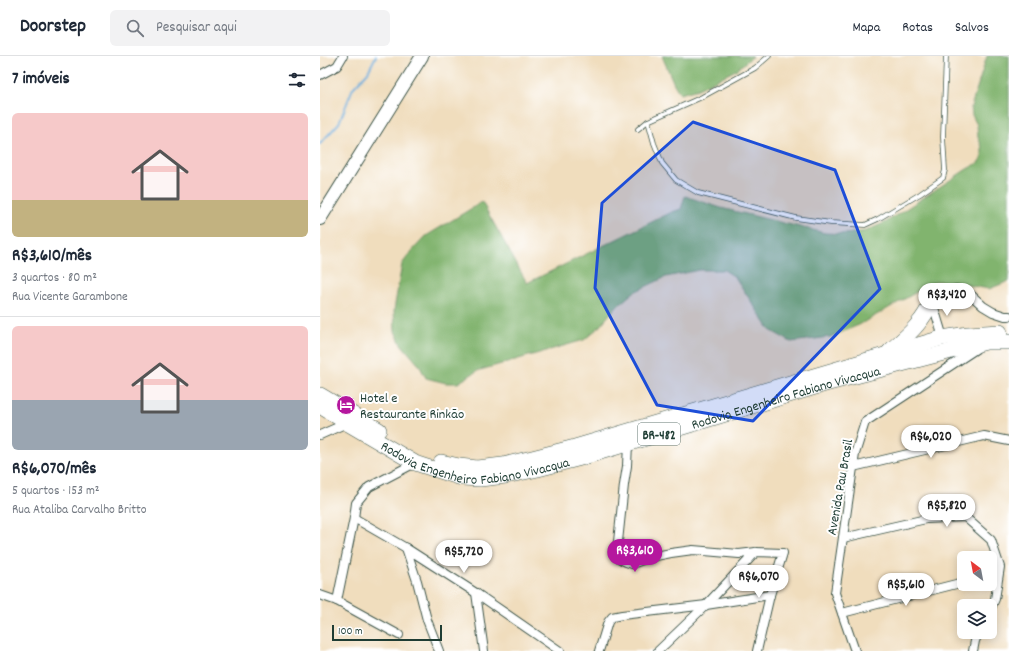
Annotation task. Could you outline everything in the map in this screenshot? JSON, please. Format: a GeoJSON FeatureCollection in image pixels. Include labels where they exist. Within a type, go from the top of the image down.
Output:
{"type":"FeatureCollection","features":[{"type":"Feature","properties":{"kind":"highway"},"geometry":{"type":"LineString","coordinates":[[886,354],[917,325],[932,301]]}},
{"type":"Feature","properties":{"kind":"highway","name":"Rodovia Engenheiro Fabiano Vivacqua"},"geometry":{"type":"LineString","coordinates":[[320,406],[415,462],[462,478],[480,479],[506,476],[538,469],[576,453],[700,416],[886,354],[942,338],[968,334],[1009,332]]}},
{"type":"Feature","properties":{"kind":"highway","name":"Rodovia Engenheiro Fabiano Vivacqua"},"geometry":{"type":"LineString","coordinates":[[320,395],[402,445],[426,457],[445,463],[477,468],[576,453],[628,443],[700,416],[952,350],[986,342],[1009,342]]}},
{"type":"Feature","properties":{"kind":"highway"},"geometry":{"type":"LineString","coordinates":[[826,384],[840,369]]}},
{"type":"Feature","properties":{"kind":"street"},"geometry":{"type":"LineString","coordinates":[[320,75],[337,66],[343,56]]}},
{"type":"Feature","properties":{"kind":"street"},"geometry":{"type":"LineString","coordinates":[[322,212],[422,56]]}},
{"type":"Feature","properties":{"kind":"street"},"geometry":{"type":"LineString","coordinates":[[952,350],[946,345],[942,338],[932,301],[946,292],[956,289],[969,293],[983,306],[993,312],[1009,316]]}},
{"type":"Feature","properties":{"kind":"street","name":"Avenida Pau Brasil"},"geometry":{"type":"LineString","coordinates":[[855,651],[836,593],[855,454],[865,422],[986,342]]}},
{"type":"Feature","properties":{"kind":"street"},"geometry":{"type":"LineString","coordinates":[[320,435],[347,423]]}},
{"type":"Feature","properties":{"kind":"street"},"geometry":{"type":"LineString","coordinates":[[853,467],[984,436],[1009,441]]}},
{"type":"Feature","properties":{"kind":"street"},"geometry":{"type":"LineString","coordinates":[[628,443],[627,466],[617,551],[620,559],[632,564],[651,557],[693,550],[739,554],[756,552],[782,553],[770,595],[757,651],[753,651]]}},
{"type":"Feature","properties":{"kind":"street"},"geometry":{"type":"LineString","coordinates":[[337,601],[356,502],[369,487],[415,462]]}},
{"type":"Feature","properties":{"kind":"street"},"geometry":{"type":"LineString","coordinates":[[843,538],[926,519],[965,517],[991,540],[1000,567],[995,599]]}},
{"type":"Feature","properties":{"kind":"street"},"geometry":{"type":"LineString","coordinates":[[354,518],[406,548],[476,593],[560,651]]}},
{"type":"Feature","properties":{"kind":"street"},"geometry":{"type":"LineString","coordinates":[[406,548],[417,581],[427,620],[439,651]]}},
{"type":"Feature","properties":{"kind":"street"},"geometry":{"type":"LineString","coordinates":[[658,651],[706,605],[756,552]]}},
{"type":"Feature","properties":{"kind":"street"},"geometry":{"type":"LineString","coordinates":[[842,613],[957,584]]}},
{"type":"Feature","properties":{"kind":"street"},"geometry":{"type":"LineString","coordinates":[[476,593],[484,651]]}},
{"type":"Feature","properties":{"kind":"street"},"geometry":{"type":"LineString","coordinates":[[320,595],[337,601],[399,635]]}},
{"type":"Feature","properties":{"kind":"street"},"geometry":{"type":"LineString","coordinates":[[599,651],[608,622],[612,618],[622,615],[706,605],[770,595]]}},
{"type":"Feature","properties":{"kind":"street"},"geometry":{"type":"LineString","coordinates":[[971,651],[976,639]]}},
{"type":"Feature","properties":{"kind":"lane"},"geometry":{"type":"LineString","coordinates":[[638,129],[648,121],[702,97],[755,68],[769,56]]}},
{"type":"Feature","properties":{"kind":"lane"},"geometry":{"type":"LineString","coordinates":[[648,121],[654,143],[662,163],[676,180],[698,193],[796,218],[831,223],[865,225],[920,194],[943,178],[945,170],[943,137],[946,56]]}},
{"type":"Feature","properties":{"kind":"highlighted area"},"geometry":{"type":"Polygon","coordinates":[[[693,122],[835,170],[880,289],[753,421],[657,405],[595,288],[602,203],[693,122]]]}},
{"type":"Feature","properties":{"kind":"green space"},"geometry":{"type":"Polygon","coordinates":[[[662,56],[753,56],[736,70],[698,89],[680,94],[662,56]]]}},
{"type":"Feature","properties":{"kind":"green space"},"geometry":{"type":"Polygon","coordinates":[[[987,56],[1009,56],[1009,281],[989,289],[936,281],[859,325],[830,337],[791,342],[770,330],[735,277],[724,270],[699,270],[666,277],[634,292],[616,307],[599,327],[584,340],[477,371],[458,383],[446,383],[426,378],[419,365],[401,344],[395,331],[394,310],[402,264],[426,236],[482,202],[527,283],[681,209],[685,196],[721,208],[825,233],[846,234],[866,231],[886,222],[978,163],[982,157],[982,147],[978,137],[977,125],[972,115],[971,107],[987,56]]]}},
{"type":"Feature","properties":{"kind":"waterway"},"geometry":{"type":"LineString","coordinates":[[320,144],[339,123],[353,88],[368,72],[376,56]]}},
{"type":"Feature","properties":{"kind":"place","name":"Hotel e Restaurante Rinkão"},"geometry":{"type":"Point","coordinates":[346,405]}}]}
